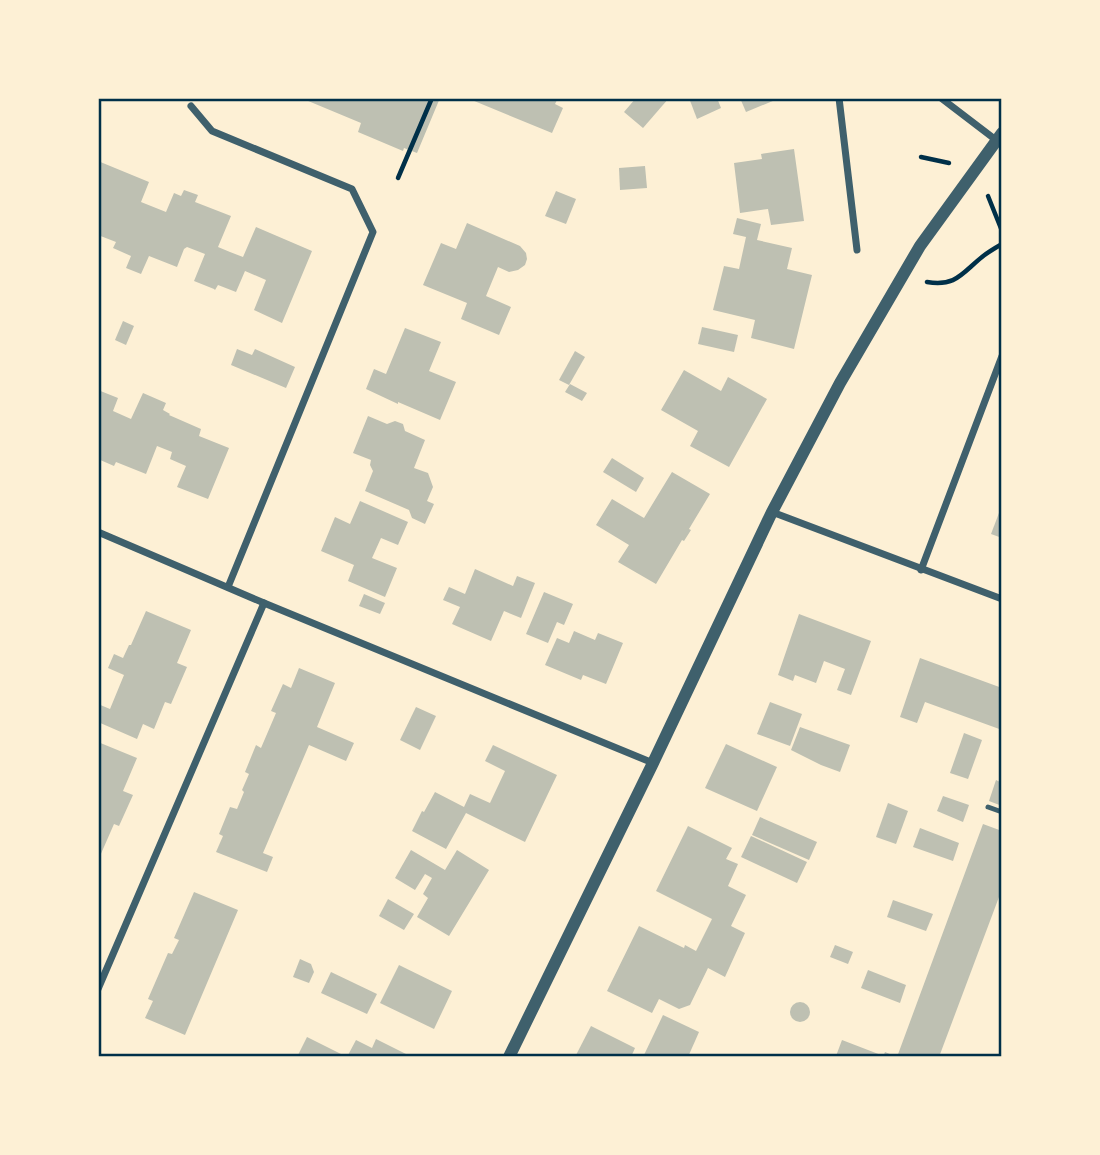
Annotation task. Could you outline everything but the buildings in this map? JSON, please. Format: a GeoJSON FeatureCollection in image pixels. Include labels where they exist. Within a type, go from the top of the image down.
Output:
{"type":"FeatureCollection","features":[{"type":"Feature","properties":{"kind":"street"},"geometry":{"type":"LineString","coordinates":[[839,98],[857,250]]}},
{"type":"Feature","properties":{"kind":"street"},"geometry":{"type":"LineString","coordinates":[[509,1057],[772,512],[840,383],[920,246],[999,137],[941,98]]}},
{"type":"Feature","properties":{"kind":"street"},"geometry":{"type":"LineString","coordinates":[[191,106],[212,131],[352,189],[373,232],[228,587]]}},
{"type":"Feature","properties":{"kind":"street"},"geometry":{"type":"LineString","coordinates":[[921,570],[1002,356]]}},
{"type":"Feature","properties":{"kind":"street"},"geometry":{"type":"LineString","coordinates":[[772,512],[1002,599]]}},
{"type":"Feature","properties":{"kind":"street"},"geometry":{"type":"LineString","coordinates":[[98,532],[653,763]]}},
{"type":"Feature","properties":{"kind":"street"},"geometry":{"type":"LineString","coordinates":[[98,989],[264,603]]}},
{"type":"Feature","properties":{"kind":"lane"},"geometry":{"type":"LineString","coordinates":[[988,807],[1002,812]]}},
{"type":"Feature","properties":{"kind":"path"},"geometry":{"type":"LineString","coordinates":[[398,178],[432,98]]}},
{"type":"Feature","properties":{"kind":"path"},"geometry":{"type":"LineString","coordinates":[[903,274],[930,283],[948,284],[1002,244]]}}]}
